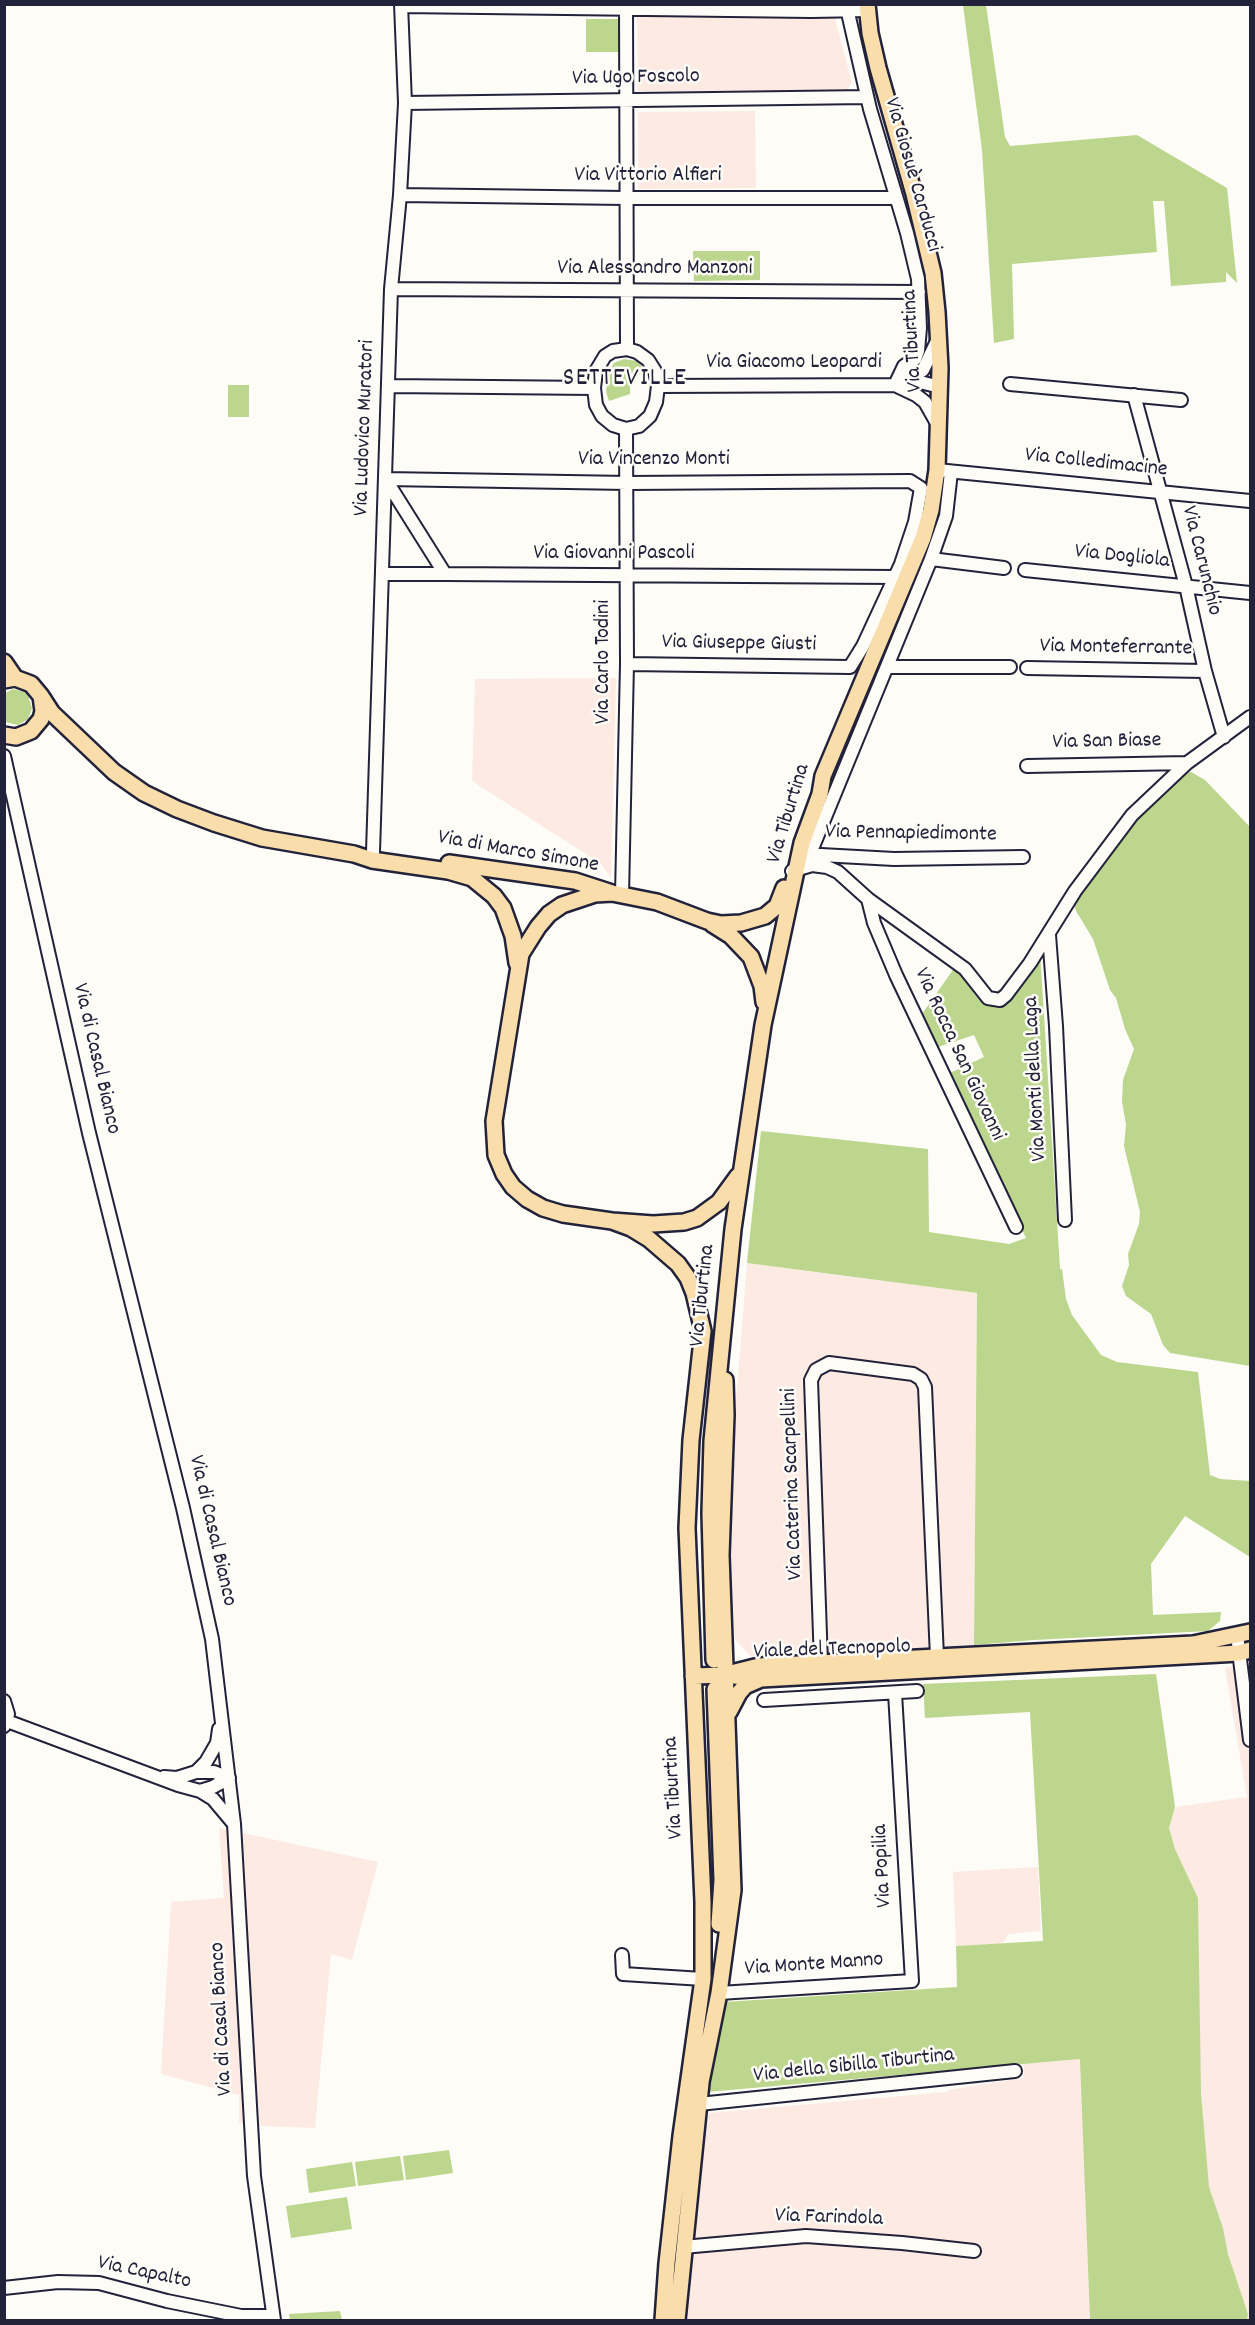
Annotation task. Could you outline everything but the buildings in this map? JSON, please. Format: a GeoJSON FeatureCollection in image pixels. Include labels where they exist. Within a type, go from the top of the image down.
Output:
{"type":"FeatureCollection","features":[{"type":"Feature","properties":{"kind":"main road","name":"Via Tiburtina"},"geometry":{"type":"LineString","coordinates":[[714,1660],[710,1475],[721,1344],[763,1025],[823,776],[923,538],[944,471],[939,428],[939,337],[935,287],[926,242],[878,68],[867,7]]}},
{"type":"Feature","properties":{"kind":"main road"},"geometry":{"type":"LineString","coordinates":[[4,662],[10,679]]}},
{"type":"Feature","properties":{"kind":"main road","name":"Via di Marco Simone"},"geometry":{"type":"LineString","coordinates":[[10,679],[31,684],[52,713],[126,781],[152,798],[250,835],[354,854],[372,860],[456,872],[471,878],[494,896],[509,920],[516,949],[517,970]]}},
{"type":"Feature","properties":{"kind":"main road"},"geometry":{"type":"LineString","coordinates":[[31,730],[43,711],[41,696]]}},
{"type":"Feature","properties":{"kind":"main road","name":"Via di Marco Simone"},"geometry":{"type":"LineString","coordinates":[[4,735],[16,737],[50,722],[72,731]]}},
{"type":"Feature","properties":{"kind":"main road","name":"Via di Marco Simone"},"geometry":{"type":"LineString","coordinates":[[707,921],[730,924],[754,920],[765,916],[777,906],[803,818],[813,792],[823,776]]}},
{"type":"Feature","properties":{"kind":"main road","name":"Via di Marco Simone"},"geometry":{"type":"LineString","coordinates":[[354,854],[373,852],[575,881],[617,894],[657,902],[707,921],[731,936],[751,957],[762,986],[763,1025]]}},
{"type":"Feature","properties":{"kind":"main road"},"geometry":{"type":"LineString","coordinates":[[617,894],[595,894],[562,905],[549,914],[529,939],[521,954],[494,1122],[496,1155],[504,1174],[513,1187],[527,1199],[543,1208],[563,1214],[612,1221],[670,1224],[697,1218],[719,1202],[733,1184],[743,1164]]}},
{"type":"Feature","properties":{"kind":"main road","name":"Via Tiburtina"},"geometry":{"type":"LineString","coordinates":[[612,1221],[632,1228],[649,1239],[678,1264],[688,1278],[700,1313],[703,1331],[691,1440],[687,1528],[703,1902],[703,1979],[681,2136],[663,2320]]}},
{"type":"Feature","properties":{"kind":"main road"},"geometry":{"type":"LineString","coordinates":[[701,2082],[719,1993],[733,1890],[721,1516],[726,1404],[721,1344]]}},
{"type":"Feature","properties":{"kind":"main road","name":"Viale del Tecnopolo"},"geometry":{"type":"LineString","coordinates":[[822,1670],[937,1657],[1193,1644],[1244,1634]]}},
{"type":"Feature","properties":{"kind":"main road"},"geometry":{"type":"LineString","coordinates":[[725,1641],[731,1653],[740,1662],[760,1673],[738,1693],[728,1715]]}},
{"type":"Feature","properties":{"kind":"main road","name":"Viale del Tecnopolo"},"geometry":{"type":"LineString","coordinates":[[693,1676],[1245,1651]]}},
{"type":"Feature","properties":{"kind":"main road","name":"Via Tiburtina"},"geometry":{"type":"LineString","coordinates":[[677,2320],[721,1897],[715,1689]]}},
{"type":"Feature","properties":{"kind":"street"},"geometry":{"type":"LineString","coordinates":[[401,5],[867,7]]}},
{"type":"Feature","properties":{"kind":"street","name":"Via Ludovico Muratori"},"geometry":{"type":"LineString","coordinates":[[373,852],[391,289],[400,195],[405,103],[401,5]]}},
{"type":"Feature","properties":{"kind":"street"},"geometry":{"type":"LineString","coordinates":[[626,6],[627,350]]}},
{"type":"Feature","properties":{"kind":"street","name":"Via Giosuè Carducci"},"geometry":{"type":"LineString","coordinates":[[846,8],[867,97],[915,265],[919,292],[918,353],[915,359],[904,366],[898,384]]}},
{"type":"Feature","properties":{"kind":"street","name":"Via Ugo Foscolo"},"geometry":{"type":"LineString","coordinates":[[405,103],[867,97]]}},
{"type":"Feature","properties":{"kind":"street","name":"Via Vittorio Alfieri"},"geometry":{"type":"LineString","coordinates":[[400,195],[896,198]]}},
{"type":"Feature","properties":{"kind":"street","name":"Via Alessandro Manzoni"},"geometry":{"type":"LineString","coordinates":[[391,289],[919,292]]}},
{"type":"Feature","properties":{"kind":"street"},"geometry":{"type":"LineString","coordinates":[[898,384],[918,375],[925,368],[939,337]]}},
{"type":"Feature","properties":{"kind":"street"},"geometry":{"type":"LineString","coordinates":[[613,351],[637,352],[648,360],[655,371],[658,386],[656,402],[650,416],[639,426],[626,429],[613,425],[602,417],[596,405],[594,388],[596,371],[605,356],[613,351]]}},
{"type":"Feature","properties":{"kind":"street","name":"Via Giacomo Leopardi"},"geometry":{"type":"LineString","coordinates":[[658,386],[920,382],[940,387]]}},
{"type":"Feature","properties":{"kind":"street"},"geometry":{"type":"LineString","coordinates":[[898,384],[928,405],[939,428]]}},
{"type":"Feature","properties":{"kind":"street"},"geometry":{"type":"LineString","coordinates":[[1010,384],[1181,400]]}},
{"type":"Feature","properties":{"kind":"street"},"geometry":{"type":"LineString","coordinates":[[388,386],[594,388]]}},
{"type":"Feature","properties":{"kind":"street"},"geometry":{"type":"LineString","coordinates":[[916,395],[940,387]]}},
{"type":"Feature","properties":{"kind":"street","name":"Via Carunchio"},"geometry":{"type":"LineString","coordinates":[[1134,395],[1224,737]]}},
{"type":"Feature","properties":{"kind":"street","name":"Via Carlo Todini"},"geometry":{"type":"LineString","coordinates":[[617,894],[627,664],[626,429]]}},
{"type":"Feature","properties":{"kind":"street"},"geometry":{"type":"LineString","coordinates":[[944,471],[946,516],[931,559],[887,668],[800,864],[832,868],[868,900],[961,966],[986,997],[995,1001],[1002,999],[1049,935],[1075,891],[1128,820],[1188,763],[1251,717]]}},
{"type":"Feature","properties":{"kind":"street","name":"Via Colledimacine"},"geometry":{"type":"LineString","coordinates":[[944,471],[1016,476],[1251,501]]}},
{"type":"Feature","properties":{"kind":"street"},"geometry":{"type":"LineString","coordinates":[[385,479],[446,574]]}},
{"type":"Feature","properties":{"kind":"street","name":"Via Vincenzo Monti"},"geometry":{"type":"LineString","coordinates":[[385,479],[628,483],[910,482],[921,488],[914,528],[895,577]]}},
{"type":"Feature","properties":{"kind":"street"},"geometry":{"type":"LineString","coordinates":[[931,559],[1004,568]]}},
{"type":"Feature","properties":{"kind":"street","name":"Via Dogliola"},"geometry":{"type":"LineString","coordinates":[[1025,570],[1251,592]]}},
{"type":"Feature","properties":{"kind":"street","name":"Via Giovanni Pascoli"},"geometry":{"type":"LineString","coordinates":[[382,574],[895,577]]}},
{"type":"Feature","properties":{"kind":"street","name":"Via Giuseppe Giusti"},"geometry":{"type":"LineString","coordinates":[[627,664],[850,667],[863,646],[895,577]]}},
{"type":"Feature","properties":{"kind":"street","name":"Via Monteferrante"},"geometry":{"type":"LineString","coordinates":[[887,668],[1010,667]]}},
{"type":"Feature","properties":{"kind":"street","name":"Via Monteferrante"},"geometry":{"type":"LineString","coordinates":[[1027,668],[1205,671]]}},
{"type":"Feature","properties":{"kind":"street","name":"Via di Casal Bianco"},"geometry":{"type":"LineString","coordinates":[[31,730],[12,749],[6,761],[89,1133],[186,1519],[212,1639],[234,1824],[254,2176],[274,2318]]}},
{"type":"Feature","properties":{"kind":"street","name":"Via San Biase"},"geometry":{"type":"LineString","coordinates":[[1028,766],[1188,763]]}},
{"type":"Feature","properties":{"kind":"street","name":"Via Pennapiedimonte"},"geometry":{"type":"LineString","coordinates":[[800,864],[894,859],[1023,857]]}},
{"type":"Feature","properties":{"kind":"street","name":"Via Rocca San Giovanni"},"geometry":{"type":"LineString","coordinates":[[868,900],[874,923],[896,975],[1016,1227]]}},
{"type":"Feature","properties":{"kind":"street","name":"Via Monti della Laga"},"geometry":{"type":"LineString","coordinates":[[1049,935],[1056,1026],[1065,1220]]}},
{"type":"Feature","properties":{"kind":"street","name":"Via Caterina Scarpellini"},"geometry":{"type":"LineString","coordinates":[[822,1670],[811,1380],[816,1370],[829,1363],[913,1374],[921,1380],[925,1387],[937,1657]]}},
{"type":"Feature","properties":{"kind":"street"},"geometry":{"type":"LineString","coordinates":[[1244,1634],[1251,1740]]}},
{"type":"Feature","properties":{"kind":"street"},"geometry":{"type":"LineString","coordinates":[[822,1670],[823,1697]]}},
{"type":"Feature","properties":{"kind":"street"},"geometry":{"type":"LineString","coordinates":[[764,1700],[917,1691]]}},
{"type":"Feature","properties":{"kind":"street","name":"Via Popilia"},"geometry":{"type":"LineString","coordinates":[[895,1693],[912,1981]]}},
{"type":"Feature","properties":{"kind":"street"},"geometry":{"type":"LineString","coordinates":[[4,1701],[8,1714],[6,1724],[200,1791],[213,1799],[234,1824]]}},
{"type":"Feature","properties":{"kind":"street"},"geometry":{"type":"LineString","coordinates":[[196,1772],[206,1762],[217,1743],[222,1710]]}},
{"type":"Feature","properties":{"kind":"street"},"geometry":{"type":"LineString","coordinates":[[154,1775],[177,1778],[196,1772],[214,1772],[229,1778]]}},
{"type":"Feature","properties":{"kind":"street"},"geometry":{"type":"LineString","coordinates":[[200,1791],[229,1778]]}},
{"type":"Feature","properties":{"kind":"street"},"geometry":{"type":"LineString","coordinates":[[622,1955],[623,1974],[703,1979]]}},
{"type":"Feature","properties":{"kind":"street","name":"Via Monte Manno"},"geometry":{"type":"LineString","coordinates":[[719,1993],[912,1981]]}},
{"type":"Feature","properties":{"kind":"street","name":"Via della Sibilla Tiburtina"},"geometry":{"type":"LineString","coordinates":[[699,2104],[1015,2071]]}},
{"type":"Feature","properties":{"kind":"street","name":"Via Farindola"},"geometry":{"type":"LineString","coordinates":[[683,2247],[798,2236],[902,2243],[974,2251]]}},
{"type":"Feature","properties":{"kind":"street","name":"Via Capalto"},"geometry":{"type":"LineString","coordinates":[[4,2288],[58,2282],[99,2283],[167,2301],[241,2316],[274,2318]]}},
{"type":"Feature","properties":{"kind":"shaded area"},"geometry":{"type":"Polygon","coordinates":[[[637,15],[834,15],[852,83],[846,91],[638,91],[637,15]]]}},
{"type":"Feature","properties":{"kind":"shaded area"},"geometry":{"type":"Polygon","coordinates":[[[755,111],[756,188],[638,189],[638,112],[755,111]]]}},
{"type":"Feature","properties":{"kind":"shaded area"},"geometry":{"type":"Polygon","coordinates":[[[616,678],[611,878],[600,863],[472,781],[475,679],[616,678]]]}},
{"type":"Feature","properties":{"kind":"shaded area"},"geometry":{"type":"Polygon","coordinates":[[[747,1263],[977,1293],[974,1645],[750,1656],[734,1638],[729,1491],[747,1263]]]}},
{"type":"Feature","properties":{"kind":"shaded area"},"geometry":{"type":"Polygon","coordinates":[[[1250,1661],[1250,2320],[1247,2320],[1248,2314],[1209,2187],[1204,2149],[1200,2067],[1198,1898],[1175,1849],[1169,1828],[1175,1807],[1247,1797],[1225,1668],[1250,1661]]]}},
{"type":"Feature","properties":{"kind":"shaded area"},"geometry":{"type":"Polygon","coordinates":[[[219,1828],[378,1862],[352,1960],[331,1954],[315,2128],[239,2123],[239,2095],[161,2074],[171,1902],[224,1898],[219,1828]]]}},
{"type":"Feature","properties":{"kind":"shaded area"},"geometry":{"type":"Polygon","coordinates":[[[1038,1867],[1041,1931],[1008,1934],[1001,1944],[956,1946],[953,1872],[1038,1867]]]}},
{"type":"Feature","properties":{"kind":"shaded area"},"geometry":{"type":"Polygon","coordinates":[[[1081,2059],[1090,2320],[680,2320],[696,2170],[709,2113],[947,2092],[947,2090],[1024,2078],[1024,2064],[1081,2059]]]}},
{"type":"Feature","properties":{"kind":"green space"},"geometry":{"type":"Polygon","coordinates":[[[963,5],[986,5],[1005,137],[1010,146],[1137,135],[1227,188],[1237,283],[1226,272],[1226,282],[1171,286],[1164,201],[1153,201],[1157,252],[1012,264],[1014,339],[994,343],[982,150],[963,5]]]}},
{"type":"Feature","properties":{"kind":"green space"},"geometry":{"type":"Polygon","coordinates":[[[586,19],[619,19],[619,52],[586,52],[586,19]]]}},
{"type":"Feature","properties":{"kind":"green space"},"geometry":{"type":"Polygon","coordinates":[[[693,251],[760,251],[760,280],[694,281],[693,251]]]}},
{"type":"Feature","properties":{"kind":"green space"},"geometry":{"type":"Polygon","coordinates":[[[624,359],[637,361],[646,372],[630,378],[630,394],[609,401],[606,392],[608,372],[614,363],[624,359]]]}},
{"type":"Feature","properties":{"kind":"green space"},"geometry":{"type":"Polygon","coordinates":[[[228,385],[249,385],[249,417],[228,417],[228,385]]]}},
{"type":"Feature","properties":{"kind":"green space"},"geometry":{"type":"Polygon","coordinates":[[[13,689],[24,692],[28,696],[32,708],[28,719],[18,725],[5,722],[5,693],[13,689]]]}},
{"type":"Feature","properties":{"kind":"green space"},"geometry":{"type":"Polygon","coordinates":[[[1191,772],[1205,780],[1250,827],[1250,1366],[1170,1353],[1163,1345],[1151,1314],[1126,1296],[1122,1286],[1129,1265],[1128,1254],[1139,1224],[1140,1212],[1124,1146],[1126,1124],[1122,1102],[1123,1080],[1134,1049],[1125,1029],[1116,998],[1110,990],[1093,939],[1076,911],[1073,901],[1135,815],[1177,776],[1191,772]]]}},
{"type":"Feature","properties":{"kind":"green space"},"geometry":{"type":"Polygon","coordinates":[[[1040,952],[1060,1269],[1062,1269],[1066,1299],[1072,1315],[1101,1355],[1117,1362],[1198,1372],[1210,1475],[1220,1479],[1250,1481],[1250,1557],[1185,1516],[1151,1564],[1153,1615],[1221,1612],[1220,1621],[1208,1631],[974,1645],[977,1293],[747,1263],[761,1131],[928,1149],[929,1232],[1009,1244],[1026,1238],[950,1073],[984,1057],[974,1035],[938,1047],[922,1014],[955,967],[980,1001],[991,1006],[1040,952]]]}},
{"type":"Feature","properties":{"kind":"green space"},"geometry":{"type":"Polygon","coordinates":[[[1156,1674],[1175,1807],[1169,1828],[1175,1849],[1198,1898],[1201,2093],[1209,2187],[1248,2314],[1247,2320],[1090,2320],[1080,2059],[707,2092],[724,2002],[957,1987],[956,1946],[1043,1941],[1030,1712],[925,1718],[923,1684],[1156,1674]]]}},
{"type":"Feature","properties":{"kind":"green space"},"geometry":{"type":"Polygon","coordinates":[[[449,2150],[453,2173],[406,2180],[403,2156],[449,2150]]]}},
{"type":"Feature","properties":{"kind":"green space"},"geometry":{"type":"Polygon","coordinates":[[[400,2156],[404,2180],[358,2186],[355,2162],[400,2156]]]}},
{"type":"Feature","properties":{"kind":"green space"},"geometry":{"type":"Polygon","coordinates":[[[352,2162],[356,2186],[309,2193],[306,2169],[352,2162]]]}},
{"type":"Feature","properties":{"kind":"green space"},"geometry":{"type":"Polygon","coordinates":[[[347,2197],[352,2229],[291,2238],[286,2206],[347,2197]]]}},
{"type":"Feature","properties":{"kind":"green space"},"geometry":{"type":"Polygon","coordinates":[[[340,2311],[342,2320],[290,2320],[289,2314],[340,2311]]]}},
{"type":"Feature","properties":{"kind":"district","name":"SETTEVILLE"},"geometry":{"type":"Point","coordinates":[625,380]}}]}
